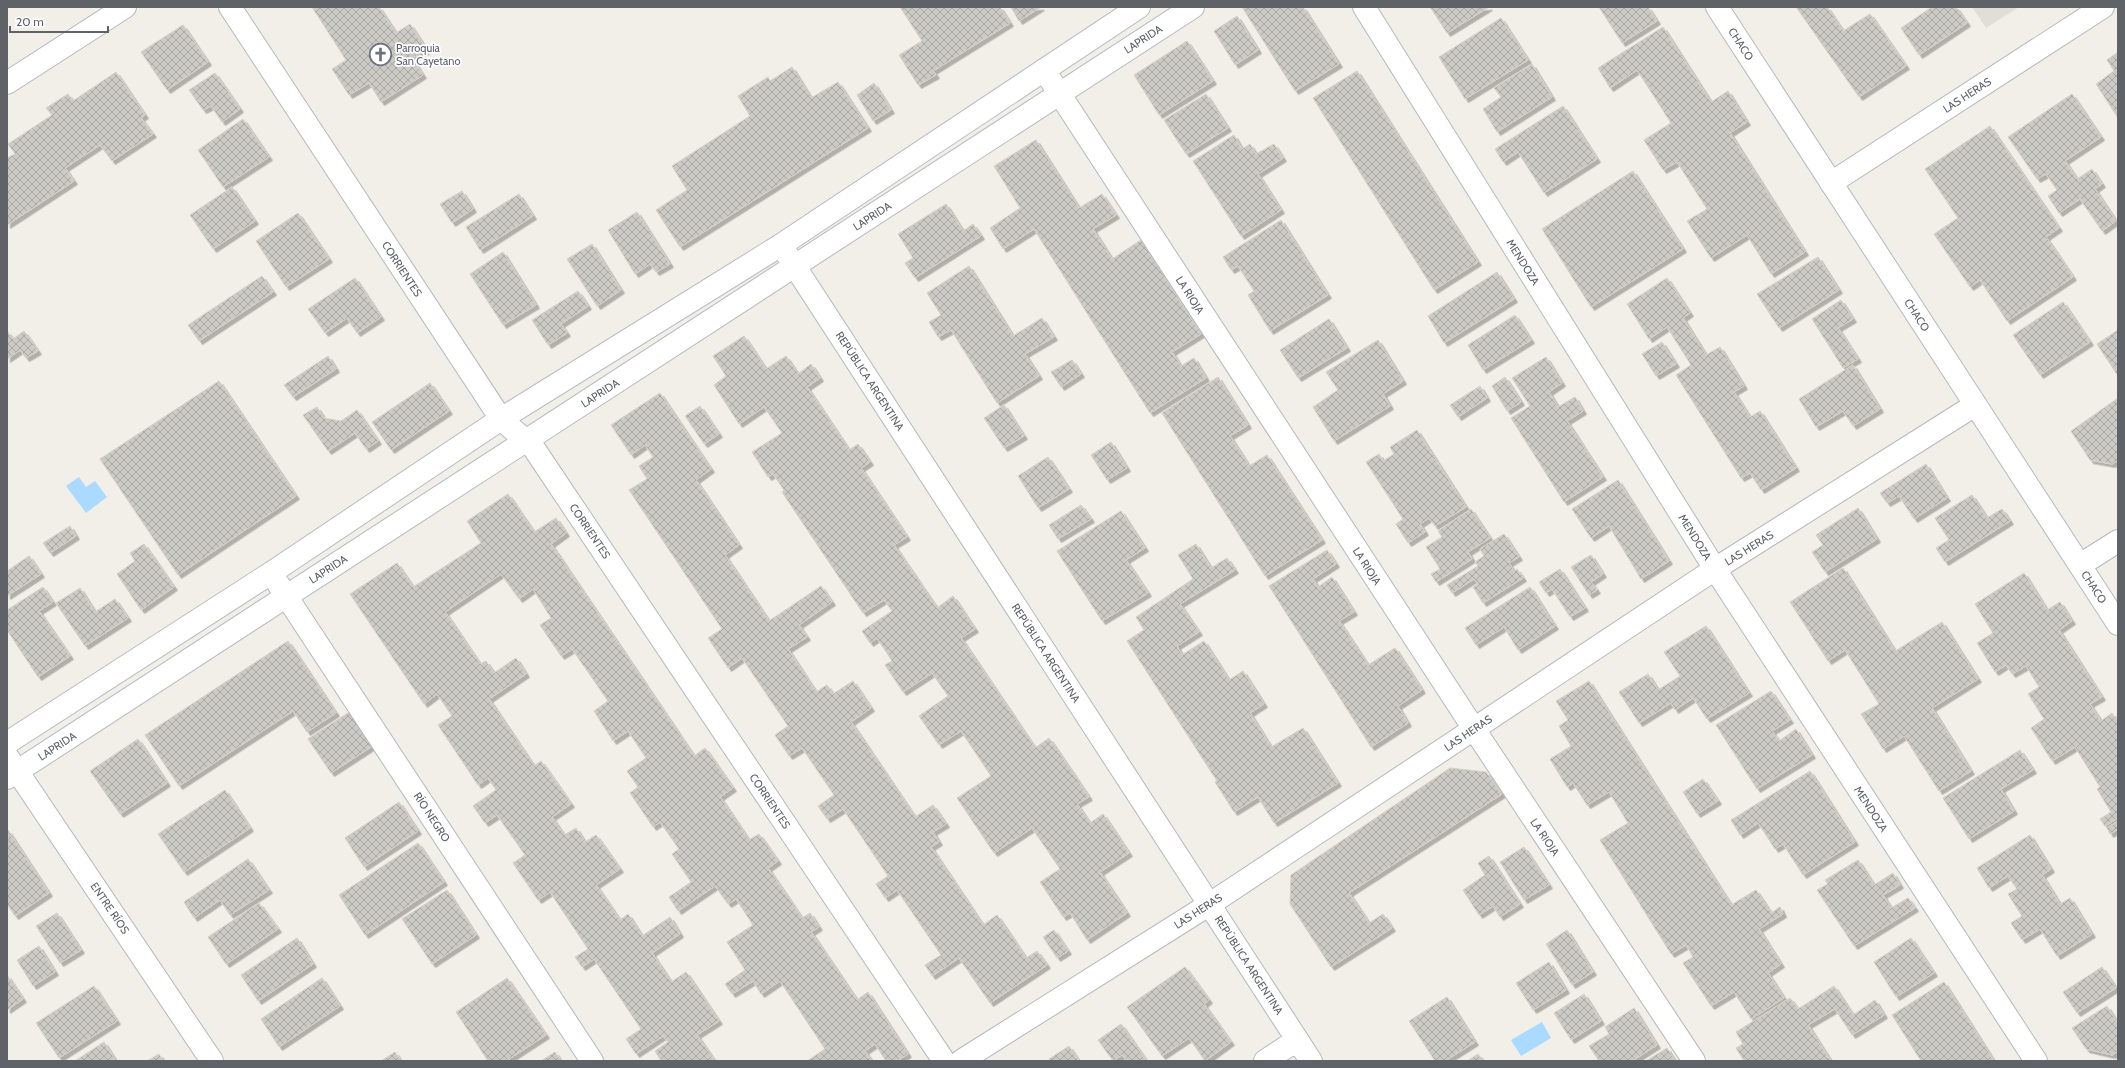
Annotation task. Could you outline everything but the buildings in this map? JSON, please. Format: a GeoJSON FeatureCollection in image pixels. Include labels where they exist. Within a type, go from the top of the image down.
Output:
{"type":"FeatureCollection","features":[{"type":"Feature","properties":{"kind":"street"},"geometry":{"type":"LineString","coordinates":[[7,83],[124,7]]}},
{"type":"Feature","properties":{"kind":"street","name":"CORRIENTES"},"geometry":{"type":"LineString","coordinates":[[230,7],[501,419],[533,447],[944,1061]]}},
{"type":"Feature","properties":{"kind":"street"},"geometry":{"type":"LineString","coordinates":[[7,743],[271,573],[501,419],[781,245],[1139,7]]}},
{"type":"Feature","properties":{"kind":"street","name":"LAPRIDA"},"geometry":{"type":"LineString","coordinates":[[10,768],[287,596],[1193,7]]}},
{"type":"Feature","properties":{"kind":"street","name":"MENDOZA"},"geometry":{"type":"LineString","coordinates":[[1364,7],[1715,569],[2036,1061]]}},
{"type":"Feature","properties":{"kind":"street","name":"CHACO"},"geometry":{"type":"LineString","coordinates":[[1717,7],[2118,624]]}},
{"type":"Feature","properties":{"kind":"street","name":"LAS HERAS"},"geometry":{"type":"LineString","coordinates":[[1831,183],[2103,7]]}},
{"type":"Feature","properties":{"kind":"street","name":"LA RIOJA"},"geometry":{"type":"LineString","coordinates":[[1044,70],[1474,729],[1694,1061]]}},
{"type":"Feature","properties":{"kind":"street","name":"REPÚBLICA ARGENTINA"},"geometry":{"type":"LineString","coordinates":[[781,245],[1311,1061]]}},
{"type":"Feature","properties":{"kind":"street","name":"LAS HERAS"},"geometry":{"type":"LineString","coordinates":[[961,1061],[1210,904],[1715,569],[1975,405]]}},
{"type":"Feature","properties":{"kind":"street"},"geometry":{"type":"LineString","coordinates":[[2080,565],[2118,541]]}},
{"type":"Feature","properties":{"kind":"street","name":"RÍO NEGRO"},"geometry":{"type":"LineString","coordinates":[[271,573],[592,1061]]}},
{"type":"Feature","properties":{"kind":"street","name":"ENTRE RÍOS"},"geometry":{"type":"LineString","coordinates":[[10,768],[212,1061]]}},
{"type":"Feature","properties":{"kind":"street"},"geometry":{"type":"LineString","coordinates":[[1265,1061],[1297,1040]]}},
{"type":"Feature","properties":{"kind":"shaded area"},"geometry":{"type":"Polygon","coordinates":[[[1972,7],[2019,7],[1986,28],[1972,7]]]}},
{"type":"Feature","properties":{"kind":"water"},"geometry":{"type":"Polygon","coordinates":[[[79,477],[86,487],[95,481],[107,497],[86,513],[66,486],[79,477]]]}},
{"type":"Feature","properties":{"kind":"water"},"geometry":{"type":"Polygon","coordinates":[[[1542,1022],[1551,1038],[1521,1056],[1511,1040],[1542,1022]]]}},
{"type":"Feature","properties":{"kind":"place","name":"Parroquia San Cayetano"},"geometry":{"type":"Point","coordinates":[381,54]}}]}
